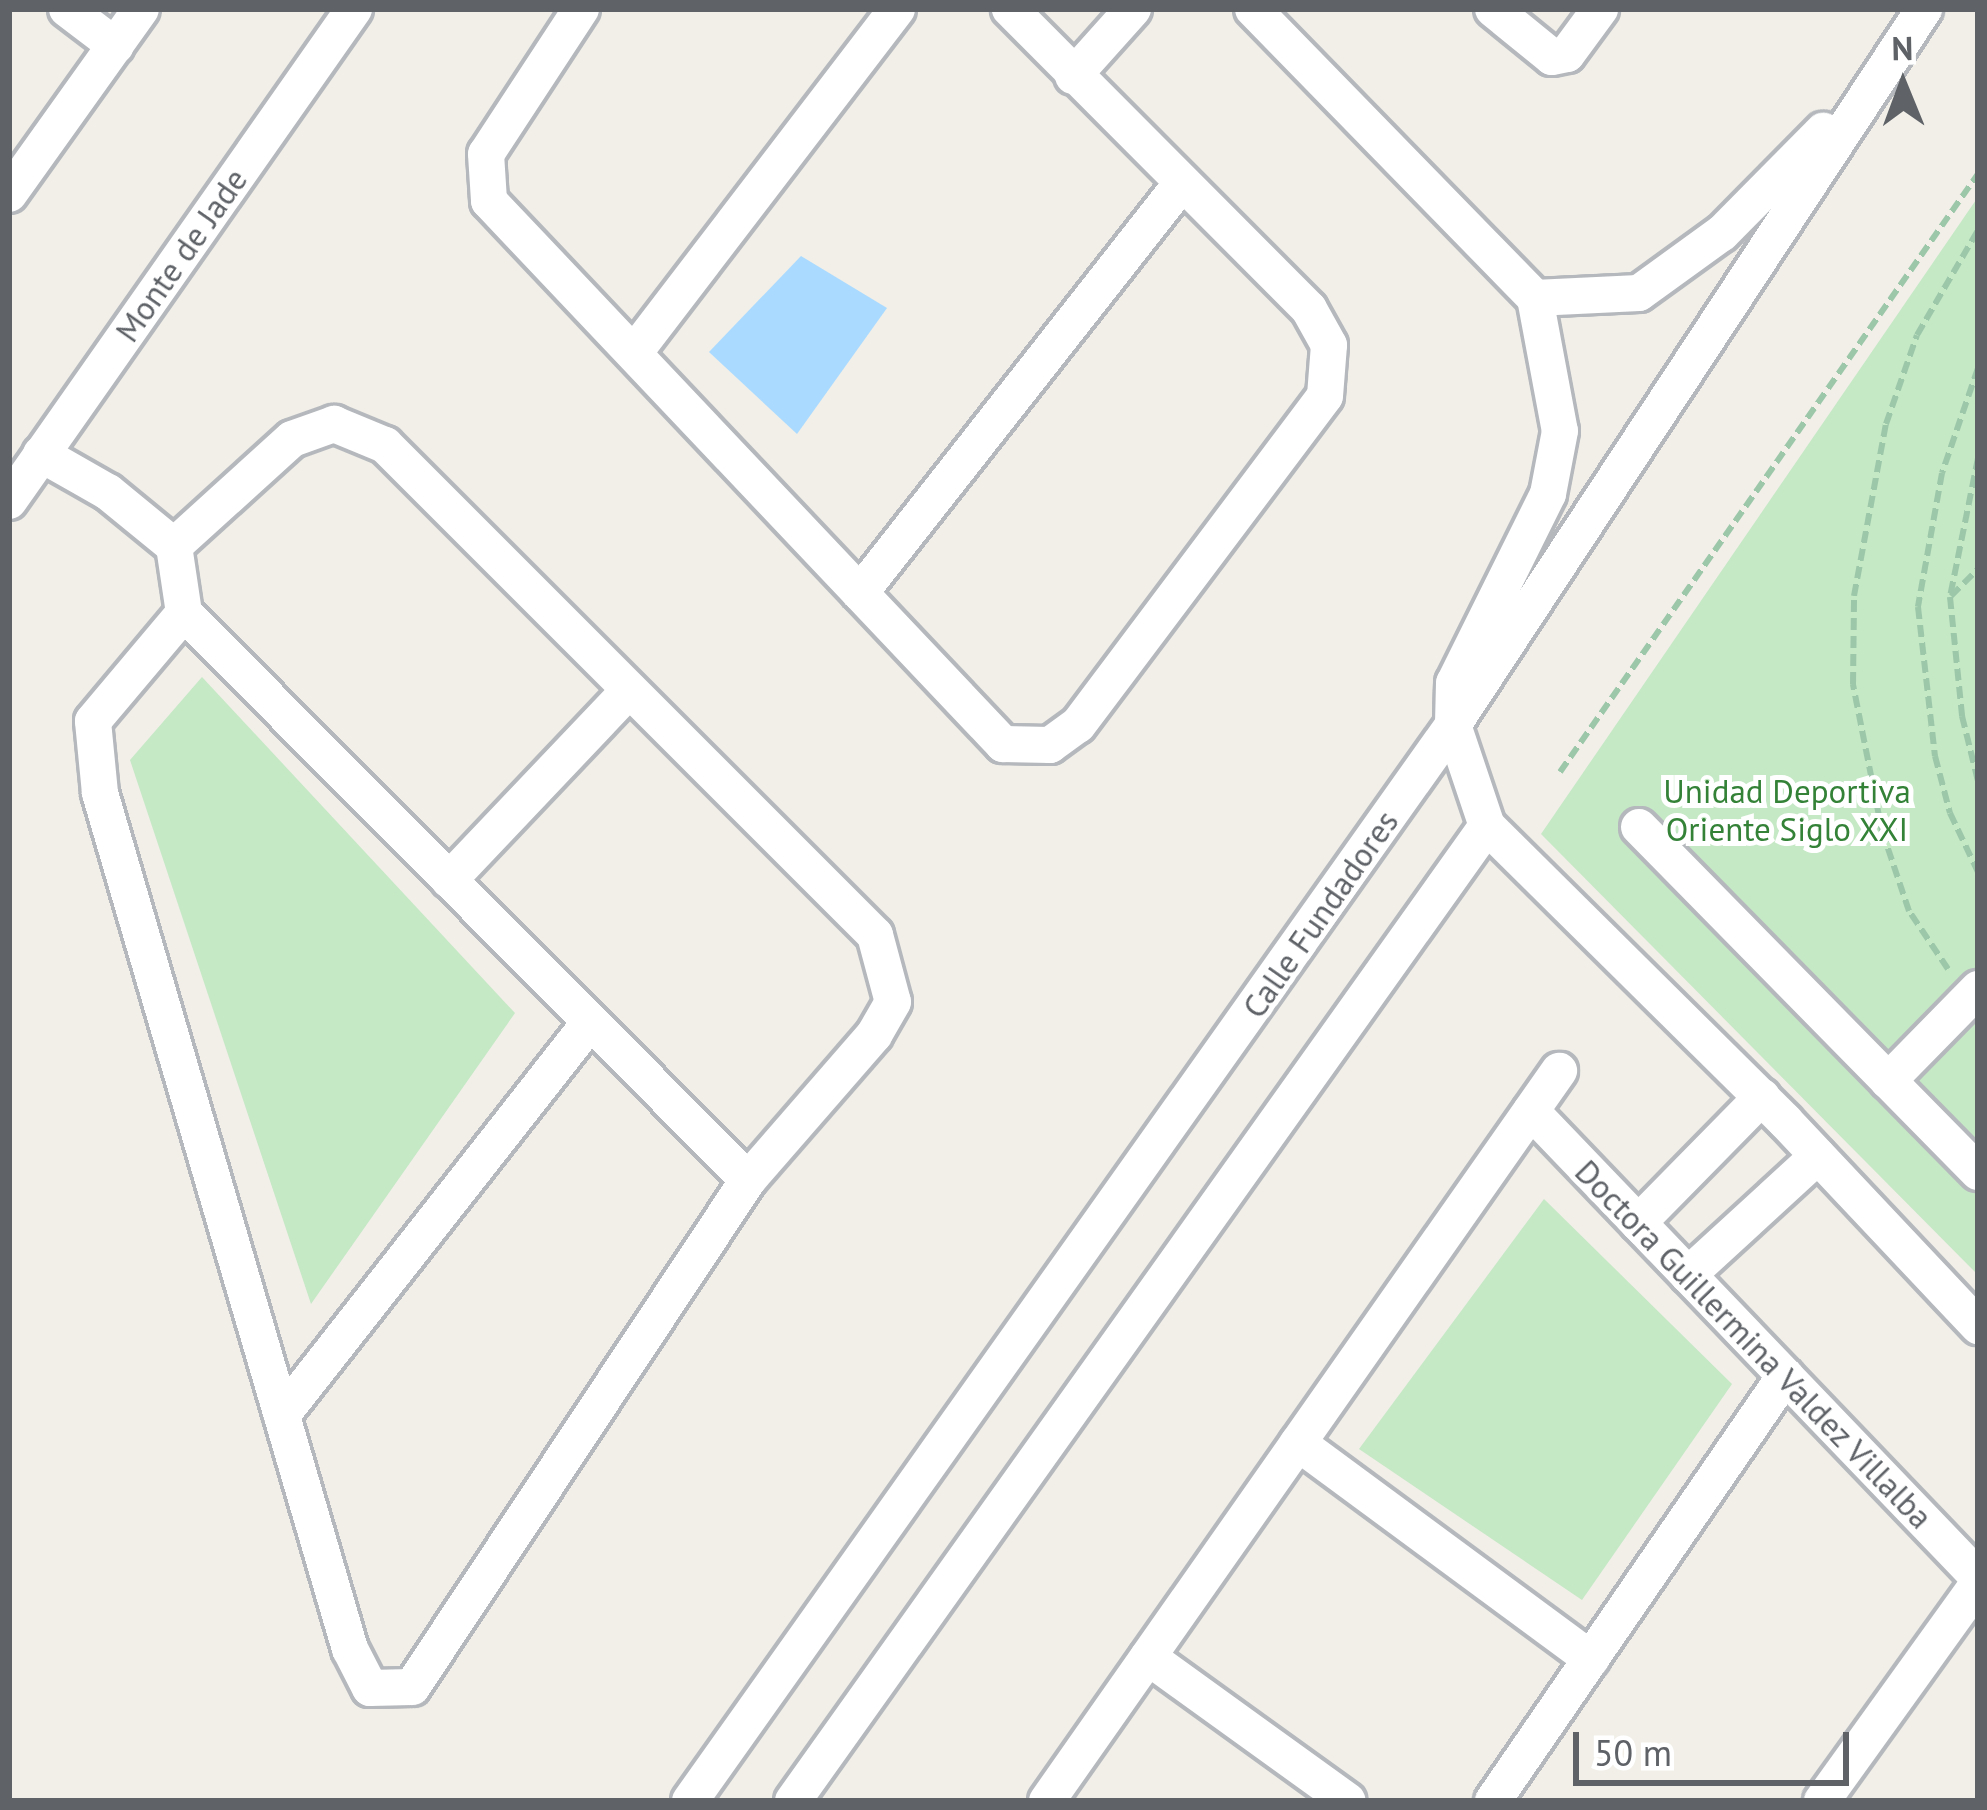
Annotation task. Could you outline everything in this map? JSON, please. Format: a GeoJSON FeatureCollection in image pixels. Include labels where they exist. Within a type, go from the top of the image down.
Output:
{"type":"FeatureCollection","features":[{"type":"Feature","properties":{"kind":"street"},"geometry":{"type":"LineString","coordinates":[[67,9],[116,46]]}},
{"type":"Feature","properties":{"kind":"street"},"geometry":{"type":"LineString","coordinates":[[9,194],[141,9]]}},
{"type":"Feature","properties":{"kind":"street","name":"Monte de Jade"},"geometry":{"type":"LineString","coordinates":[[9,501],[354,9]]}},
{"type":"Feature","properties":{"kind":"street"},"geometry":{"type":"LineString","coordinates":[[581,9],[486,154],[490,201],[1003,744],[1051,746],[1078,725],[1324,396],[1329,345],[1309,309],[1010,9]]}},
{"type":"Feature","properties":{"kind":"street"},"geometry":{"type":"LineString","coordinates":[[634,353],[898,9]]}},
{"type":"Feature","properties":{"kind":"street"},"geometry":{"type":"LineString","coordinates":[[1073,76],[1133,9]]}},
{"type":"Feature","properties":{"kind":"street"},"geometry":{"type":"LineString","coordinates":[[1253,9],[1535,298],[1560,431],[1547,494],[1454,683],[1454,725],[1486,826],[1762,1097],[1978,1326]]}},
{"type":"Feature","properties":{"kind":"street"},"geometry":{"type":"LineString","coordinates":[[1493,9],[1552,57],[1568,54],[1600,9]]}},
{"type":"Feature","properties":{"kind":"street","name":"Calle Fundadores"},"geometry":{"type":"LineString","coordinates":[[690,1801],[1454,725],[1924,9]]}},
{"type":"Feature","properties":{"kind":"street"},"geometry":{"type":"LineString","coordinates":[[1535,298],[1639,293],[1722,233],[1875,79]]}},
{"type":"Feature","properties":{"kind":"street"},"geometry":{"type":"LineString","coordinates":[[860,593],[1181,184]]}},
{"type":"Feature","properties":{"kind":"street"},"geometry":{"type":"LineString","coordinates":[[174,546],[292,439],[334,424],[385,445],[875,935],[893,1002],[874,1035],[748,1180],[412,1687],[370,1688],[350,1649],[100,793],[93,721],[184,613]]}},
{"type":"Feature","properties":{"kind":"street"},"geometry":{"type":"LineString","coordinates":[[41,454],[108,492],[174,546],[184,613],[748,1180]]}},
{"type":"Feature","properties":{"kind":"street"},"geometry":{"type":"LineString","coordinates":[[449,880],[629,690]]}},
{"type":"Feature","properties":{"kind":"street"},"geometry":{"type":"LineString","coordinates":[[793,1801],[1486,826]]}},
{"type":"Feature","properties":{"kind":"street"},"geometry":{"type":"LineString","coordinates":[[1640,827],[1978,1172]]}},
{"type":"Feature","properties":{"kind":"street"},"geometry":{"type":"LineString","coordinates":[[1888,1081],[1973,995]]}},
{"type":"Feature","properties":{"kind":"street"},"geometry":{"type":"LineString","coordinates":[[282,1415],[590,1022]]}},
{"type":"Feature","properties":{"kind":"street"},"geometry":{"type":"LineString","coordinates":[[1047,1801],[1558,1071]]}},
{"type":"Feature","properties":{"kind":"street"},"geometry":{"type":"LineString","coordinates":[[1638,1223],[1762,1097]]}},
{"type":"Feature","properties":{"kind":"street","name":"Doctora Guillermina Valdez Villalba"},"geometry":{"type":"LineString","coordinates":[[1531,1111],[1978,1580]]}},
{"type":"Feature","properties":{"kind":"street"},"geometry":{"type":"LineString","coordinates":[[1688,1275],[1818,1156]]}},
{"type":"Feature","properties":{"kind":"street"},"geometry":{"type":"LineString","coordinates":[[1493,1801],[1785,1376]]}},
{"type":"Feature","properties":{"kind":"street"},"geometry":{"type":"LineString","coordinates":[[1298,1443],[1591,1658]]}},
{"type":"Feature","properties":{"kind":"street"},"geometry":{"type":"LineString","coordinates":[[1822,1801],[1978,1580]]}},
{"type":"Feature","properties":{"kind":"street"},"geometry":{"type":"LineString","coordinates":[[1148,1657],[1348,1801]]}},
{"type":"Feature","properties":{"kind":"path"},"geometry":{"type":"LineString","coordinates":[[1560,772],[1978,174]]}},
{"type":"Feature","properties":{"kind":"path"},"geometry":{"type":"LineString","coordinates":[[1973,995],[1931,951],[1894,873],[1861,731],[1852,637],[1872,471],[1917,335],[1978,230]]}},
{"type":"Feature","properties":{"kind":"path"},"geometry":{"type":"LineString","coordinates":[[1978,368],[1942,473],[1918,607],[1935,755],[1978,872]]}},
{"type":"Feature","properties":{"kind":"path"},"geometry":{"type":"LineString","coordinates":[[1978,458],[1949,597],[1961,716],[1978,781]]}},
{"type":"Feature","properties":{"kind":"path"},"geometry":{"type":"LineString","coordinates":[[1949,597],[1978,569]]}},
{"type":"Feature","properties":{"kind":"green space","name":"Unidad Deportiva Oriente Siglo XXI"},"geometry":{"type":"Polygon","coordinates":[[[1978,197],[1978,1275],[1541,834],[1978,197]]]}},
{"type":"Feature","properties":{"kind":"green space"},"geometry":{"type":"Polygon","coordinates":[[[202,677],[515,1013],[311,1304],[130,760],[202,677]]]}},
{"type":"Feature","properties":{"kind":"green space"},"geometry":{"type":"Polygon","coordinates":[[[1544,1199],[1732,1384],[1582,1600],[1359,1449],[1544,1199]]]}},
{"type":"Feature","properties":{"kind":"water"},"geometry":{"type":"Polygon","coordinates":[[[801,256],[887,308],[797,434],[709,352],[801,256]]]}}]}
